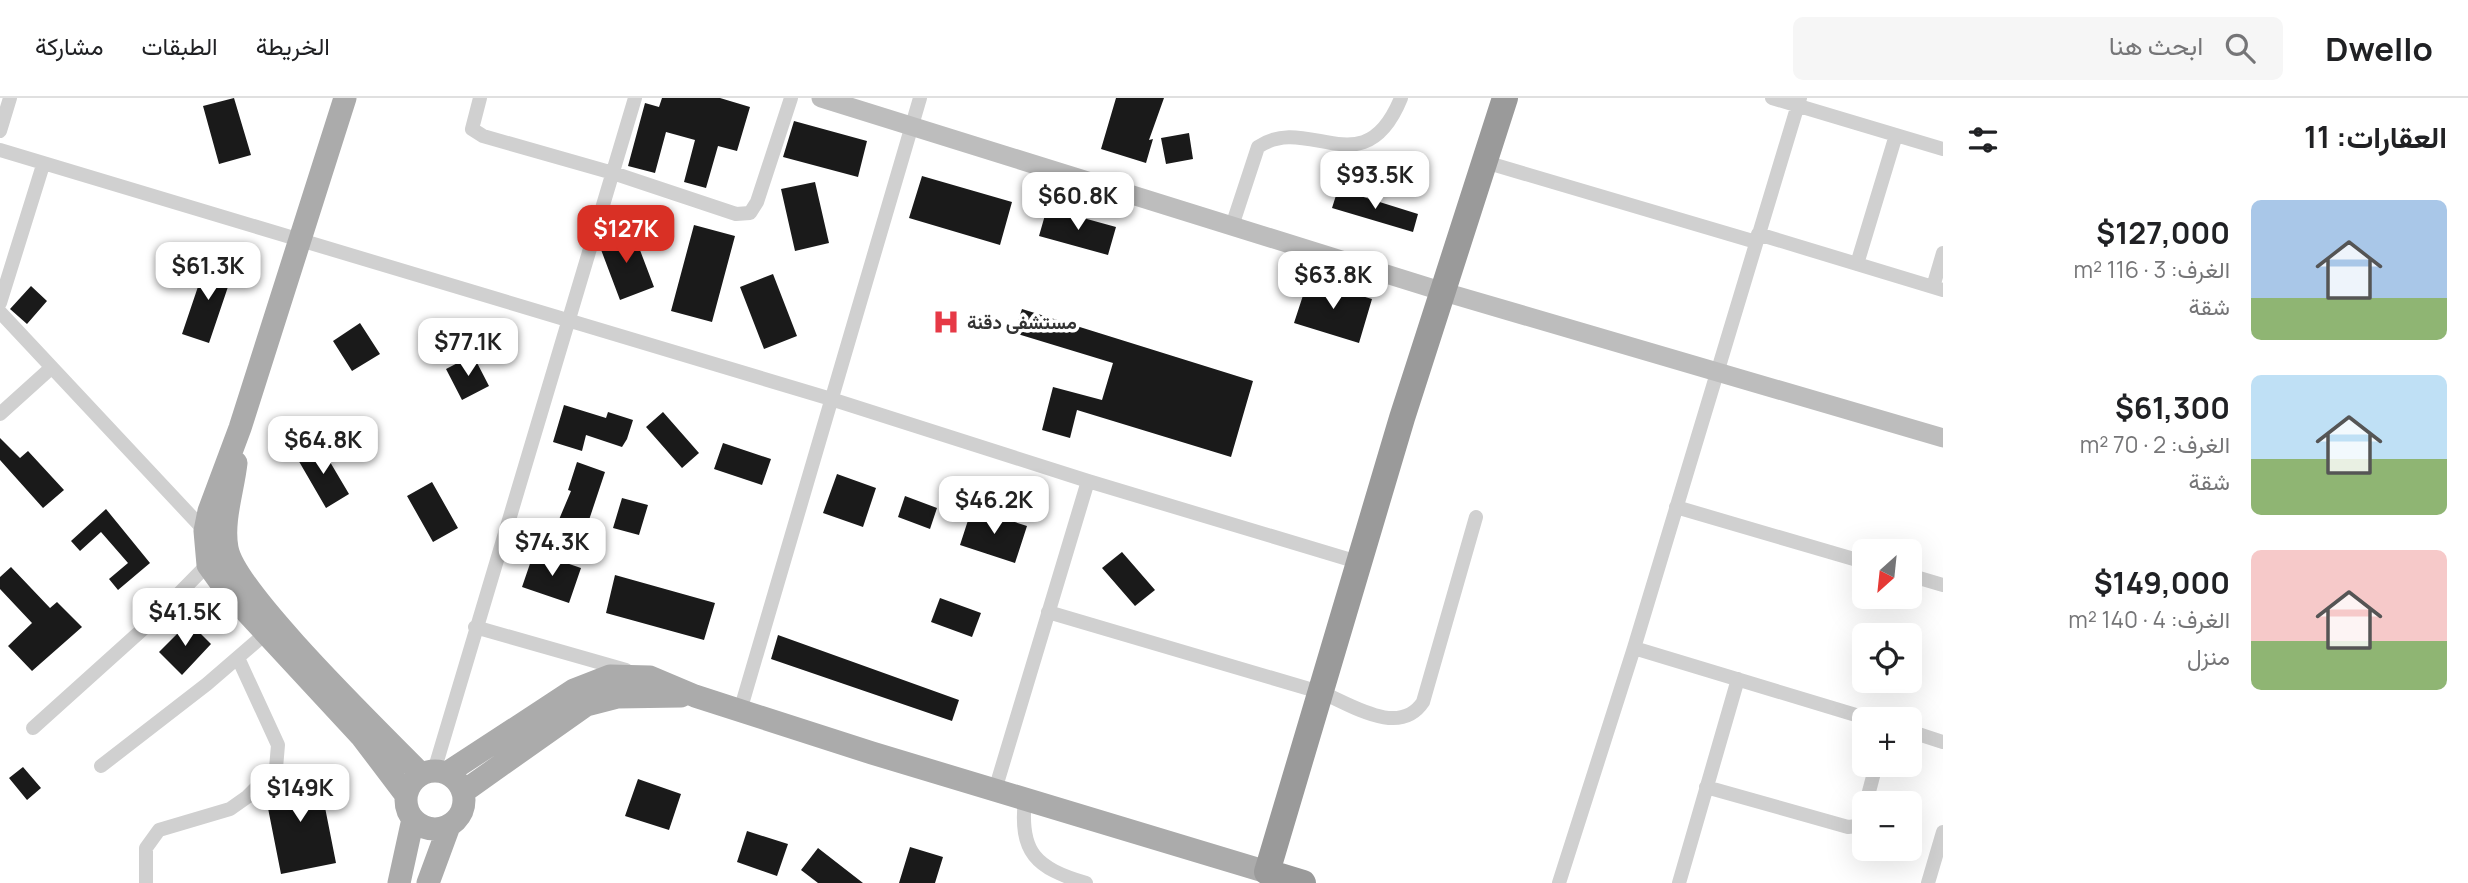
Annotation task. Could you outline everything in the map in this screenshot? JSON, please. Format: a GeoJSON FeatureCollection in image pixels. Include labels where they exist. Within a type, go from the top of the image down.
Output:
{"type":"FeatureCollection","features":[{"type":"Feature","properties":{"kind":"highway"},"geometry":{"type":"LineString","coordinates":[[1303,883],[1267,872],[1323,693],[1402,418],[1505,98]]}},
{"type":"Feature","properties":{"kind":"main road"},"geometry":{"type":"LineString","coordinates":[[345,98],[240,428],[220,477],[205,531],[208,565],[272,628],[434,773],[457,781],[463,792],[464,806],[459,817],[449,826],[428,883]]}},
{"type":"Feature","properties":{"kind":"main road"},"geometry":{"type":"LineString","coordinates":[[240,428],[227,545],[231,561],[272,628],[406,795]]}},
{"type":"Feature","properties":{"kind":"main road"},"geometry":{"type":"LineString","coordinates":[[463,792],[580,697],[610,677],[650,677],[740,711],[1267,872]]}},
{"type":"Feature","properties":{"kind":"main road"},"geometry":{"type":"LineString","coordinates":[[449,826],[436,829],[424,827],[413,819],[407,808],[406,795],[411,783],[580,697],[695,696]]}},
{"type":"Feature","properties":{"kind":"main road"},"geometry":{"type":"LineString","coordinates":[[399,883],[413,819]]}},
{"type":"Feature","properties":{"kind":"street"},"geometry":{"type":"LineString","coordinates":[[0,131],[10,98]]}},
{"type":"Feature","properties":{"kind":"street"},"geometry":{"type":"LineString","coordinates":[[480,98],[472,129],[483,136],[612,173],[736,214],[750,213],[757,202],[792,98]]}},
{"type":"Feature","properties":{"kind":"street"},"geometry":{"type":"LineString","coordinates":[[434,773],[475,627],[635,98]]}},
{"type":"Feature","properties":{"kind":"street"},"geometry":{"type":"LineString","coordinates":[[821,98],[1444,292],[1943,438]]}},
{"type":"Feature","properties":{"kind":"street"},"geometry":{"type":"LineString","coordinates":[[740,711],[920,98]]}},
{"type":"Feature","properties":{"kind":"street"},"geometry":{"type":"LineString","coordinates":[[1232,226],[1258,147],[1268,140],[1286,139],[1357,145],[1384,128],[1401,98]]}},
{"type":"Feature","properties":{"kind":"street"},"geometry":{"type":"LineString","coordinates":[[1772,98],[1799,102],[1943,149]]}},
{"type":"Feature","properties":{"kind":"street"},"geometry":{"type":"LineString","coordinates":[[1559,883],[1634,648],[1799,102]]}},
{"type":"Feature","properties":{"kind":"street"},"geometry":{"type":"LineString","coordinates":[[1857,264],[1896,135]]}},
{"type":"Feature","properties":{"kind":"street"},"geometry":{"type":"LineString","coordinates":[[0,150],[831,399],[1088,481],[1361,563]]}},
{"type":"Feature","properties":{"kind":"street"},"geometry":{"type":"LineString","coordinates":[[1485,162],[1938,288],[1943,253]]}},
{"type":"Feature","properties":{"kind":"street"},"geometry":{"type":"LineString","coordinates":[[0,303],[43,164]]}},
{"type":"Feature","properties":{"kind":"street"},"geometry":{"type":"LineString","coordinates":[[0,312],[205,531]]}},
{"type":"Feature","properties":{"kind":"street"},"geometry":{"type":"LineString","coordinates":[[0,414],[51,368]]}},
{"type":"Feature","properties":{"kind":"street"},"geometry":{"type":"LineString","coordinates":[[995,790],[1088,481]]}},
{"type":"Feature","properties":{"kind":"street"},"geometry":{"type":"LineString","coordinates":[[1676,507],[1852,558]]}},
{"type":"Feature","properties":{"kind":"street"},"geometry":{"type":"LineString","coordinates":[[1048,612],[1323,693],[1394,720],[1415,714],[1423,702],[1476,517]]}},
{"type":"Feature","properties":{"kind":"street"},"geometry":{"type":"LineString","coordinates":[[33,728],[146,627],[227,545]]}},
{"type":"Feature","properties":{"kind":"street"},"geometry":{"type":"LineString","coordinates":[[1922,579],[1943,585]]}},
{"type":"Feature","properties":{"kind":"street"},"geometry":{"type":"LineString","coordinates":[[475,627],[650,677]]}},
{"type":"Feature","properties":{"kind":"street"},"geometry":{"type":"LineString","coordinates":[[101,766],[272,628]]}},
{"type":"Feature","properties":{"kind":"street"},"geometry":{"type":"LineString","coordinates":[[1634,648],[1852,714]]}},
{"type":"Feature","properties":{"kind":"street"},"geometry":{"type":"LineString","coordinates":[[146,883],[146,848],[159,830],[230,809],[247,797],[276,768],[278,745],[238,658]]}},
{"type":"Feature","properties":{"kind":"street"},"geometry":{"type":"LineString","coordinates":[[1679,883],[1738,679]]}},
{"type":"Feature","properties":{"kind":"street"},"geometry":{"type":"LineString","coordinates":[[1922,735],[1943,741]]}},
{"type":"Feature","properties":{"kind":"street"},"geometry":{"type":"LineString","coordinates":[[1706,787],[1852,827]]}},
{"type":"Feature","properties":{"kind":"street"},"geometry":{"type":"LineString","coordinates":[[1025,799],[1022,829],[1042,865],[1086,883]]}},
{"type":"Feature","properties":{"kind":"street"},"geometry":{"type":"LineString","coordinates":[[1928,883],[1943,832]]}},
{"type":"Feature","properties":{"kind":"building"},"geometry":{"type":"Polygon","coordinates":[[[234,98],[251,155],[219,164],[203,106],[234,98]]]}},
{"type":"Feature","properties":{"kind":"building"},"geometry":{"type":"Polygon","coordinates":[[[662,98],[720,98],[750,107],[737,151],[718,146],[706,188],[684,182],[695,140],[666,132],[655,173],[628,166],[645,103],[659,107],[662,98]]]}},
{"type":"Feature","properties":{"kind":"building"},"geometry":{"type":"Polygon","coordinates":[[[1116,98],[1164,98],[1149,140],[1153,139],[1146,163],[1101,149],[1116,98]]]}},
{"type":"Feature","properties":{"kind":"building"},"geometry":{"type":"Polygon","coordinates":[[[794,121],[867,141],[858,177],[783,157],[794,121]]]}},
{"type":"Feature","properties":{"kind":"building"},"geometry":{"type":"Polygon","coordinates":[[[1189,133],[1193,159],[1166,164],[1161,138],[1189,133]]]}},
{"type":"Feature","properties":{"kind":"building"},"geometry":{"type":"Polygon","coordinates":[[[922,176],[1012,202],[1000,245],[909,218],[922,176]]]}},
{"type":"Feature","properties":{"kind":"building"},"geometry":{"type":"Polygon","coordinates":[[[815,182],[829,243],[795,251],[781,189],[815,182]]]}},
{"type":"Feature","properties":{"kind":"building"},"geometry":{"type":"Polygon","coordinates":[[[1338,189],[1418,214],[1413,232],[1332,208],[1338,189]]]}},
{"type":"Feature","properties":{"kind":"building"},"geometry":{"type":"Polygon","coordinates":[[[1047,208],[1116,227],[1108,255],[1039,236],[1047,208]]]}},
{"type":"Feature","properties":{"kind":"building"},"geometry":{"type":"Polygon","coordinates":[[[694,225],[735,236],[712,322],[671,311],[694,225]]]}},
{"type":"Feature","properties":{"kind":"building"},"geometry":{"type":"Polygon","coordinates":[[[632,229],[654,287],[620,300],[600,247],[603,240],[632,229]]]}},
{"type":"Feature","properties":{"kind":"building"},"geometry":{"type":"Polygon","coordinates":[[[207,260],[234,269],[209,343],[182,334],[207,260]]]}},
{"type":"Feature","properties":{"kind":"building"},"geometry":{"type":"Polygon","coordinates":[[[773,274],[797,336],[764,349],[740,287],[773,274]]]}},
{"type":"Feature","properties":{"kind":"building"},"geometry":{"type":"Polygon","coordinates":[[[1308,280],[1372,299],[1359,343],[1294,323],[1308,280]]]}},
{"type":"Feature","properties":{"kind":"building"},"geometry":{"type":"Polygon","coordinates":[[[31,286],[47,301],[27,324],[10,309],[31,286]]]}},
{"type":"Feature","properties":{"kind":"building"},"geometry":{"type":"Polygon","coordinates":[[[1022,309],[1253,381],[1231,457],[1077,410],[1070,438],[1042,430],[1053,387],[1102,400],[1113,363],[1014,333],[1022,309]]]}},
{"type":"Feature","properties":{"kind":"building"},"geometry":{"type":"Polygon","coordinates":[[[360,323],[380,354],[352,371],[333,341],[360,323]]]}},
{"type":"Feature","properties":{"kind":"building"},"geometry":{"type":"Polygon","coordinates":[[[473,355],[489,386],[462,400],[446,369],[473,355]]]}},
{"type":"Feature","properties":{"kind":"building"},"geometry":{"type":"Polygon","coordinates":[[[564,405],[606,418],[608,412],[633,420],[622,447],[586,435],[582,451],[553,442],[564,405]]]}},
{"type":"Feature","properties":{"kind":"building"},"geometry":{"type":"Polygon","coordinates":[[[663,412],[699,453],[682,468],[646,427],[663,412]]]}},
{"type":"Feature","properties":{"kind":"building"},"geometry":{"type":"Polygon","coordinates":[[[0,438],[20,458],[28,451],[64,490],[43,508],[0,460],[0,438]]]}},
{"type":"Feature","properties":{"kind":"building"},"geometry":{"type":"Polygon","coordinates":[[[723,443],[771,459],[762,485],[714,469],[723,443]]]}},
{"type":"Feature","properties":{"kind":"building"},"geometry":{"type":"Polygon","coordinates":[[[320,445],[349,494],[326,508],[297,458],[320,445]]]}},
{"type":"Feature","properties":{"kind":"building"},"geometry":{"type":"Polygon","coordinates":[[[577,462],[605,472],[582,541],[555,529],[571,491],[568,490],[577,462]]]}},
{"type":"Feature","properties":{"kind":"building"},"geometry":{"type":"Polygon","coordinates":[[[837,474],[876,488],[863,527],[823,513],[837,474]]]}},
{"type":"Feature","properties":{"kind":"building"},"geometry":{"type":"Polygon","coordinates":[[[432,482],[458,528],[433,542],[407,496],[432,482]]]}},
{"type":"Feature","properties":{"kind":"building"},"geometry":{"type":"Polygon","coordinates":[[[905,496],[937,508],[930,529],[898,517],[905,496]]]}},
{"type":"Feature","properties":{"kind":"building"},"geometry":{"type":"Polygon","coordinates":[[[622,498],[648,505],[639,535],[613,528],[622,498]]]}},
{"type":"Feature","properties":{"kind":"building"},"geometry":{"type":"Polygon","coordinates":[[[972,508],[1027,526],[1015,563],[960,545],[972,508]]]}},
{"type":"Feature","properties":{"kind":"building"},"geometry":{"type":"Polygon","coordinates":[[[106,509],[150,563],[118,590],[109,579],[128,563],[101,532],[80,551],[71,541],[106,509]]]}},
{"type":"Feature","properties":{"kind":"building"},"geometry":{"type":"Polygon","coordinates":[[[534,552],[581,568],[569,603],[522,587],[534,552]]]}},
{"type":"Feature","properties":{"kind":"building"},"geometry":{"type":"Polygon","coordinates":[[[1122,552],[1155,590],[1135,606],[1102,568],[1122,552]]]}},
{"type":"Feature","properties":{"kind":"building"},"geometry":{"type":"Polygon","coordinates":[[[11,567],[50,608],[57,602],[82,627],[32,671],[8,646],[32,623],[0,589],[0,577],[11,567]]]}},
{"type":"Feature","properties":{"kind":"building"},"geometry":{"type":"Polygon","coordinates":[[[615,575],[715,603],[704,640],[606,613],[615,575]]]}},
{"type":"Feature","properties":{"kind":"building"},"geometry":{"type":"Polygon","coordinates":[[[940,598],[981,613],[972,637],[931,622],[940,598]]]}},
{"type":"Feature","properties":{"kind":"building"},"geometry":{"type":"Polygon","coordinates":[[[189,622],[211,644],[182,675],[159,652],[189,622]]]}},
{"type":"Feature","properties":{"kind":"building"},"geometry":{"type":"Polygon","coordinates":[[[778,635],[959,700],[952,721],[771,659],[778,635]]]}},
{"type":"Feature","properties":{"kind":"building"},"geometry":{"type":"Polygon","coordinates":[[[23,767],[41,788],[27,800],[9,778],[23,767]]]}},
{"type":"Feature","properties":{"kind":"building"},"geometry":{"type":"Polygon","coordinates":[[[318,772],[336,863],[281,874],[265,793],[278,780],[318,772]]]}},
{"type":"Feature","properties":{"kind":"building"},"geometry":{"type":"Polygon","coordinates":[[[638,779],[681,794],[669,830],[625,816],[638,779]]]}},
{"type":"Feature","properties":{"kind":"building"},"geometry":{"type":"Polygon","coordinates":[[[747,831],[788,844],[777,876],[737,862],[747,831]]]}},
{"type":"Feature","properties":{"kind":"building"},"geometry":{"type":"Polygon","coordinates":[[[910,847],[943,857],[935,883],[899,883],[910,847]]]}},
{"type":"Feature","properties":{"kind":"building"},"geometry":{"type":"Polygon","coordinates":[[[818,848],[863,883],[818,883],[801,870],[818,848]]]}},
{"type":"Feature","properties":{"kind":"place","name":"مستشفى دقنة"},"geometry":{"type":"Point","coordinates":[946,322]}}]}
